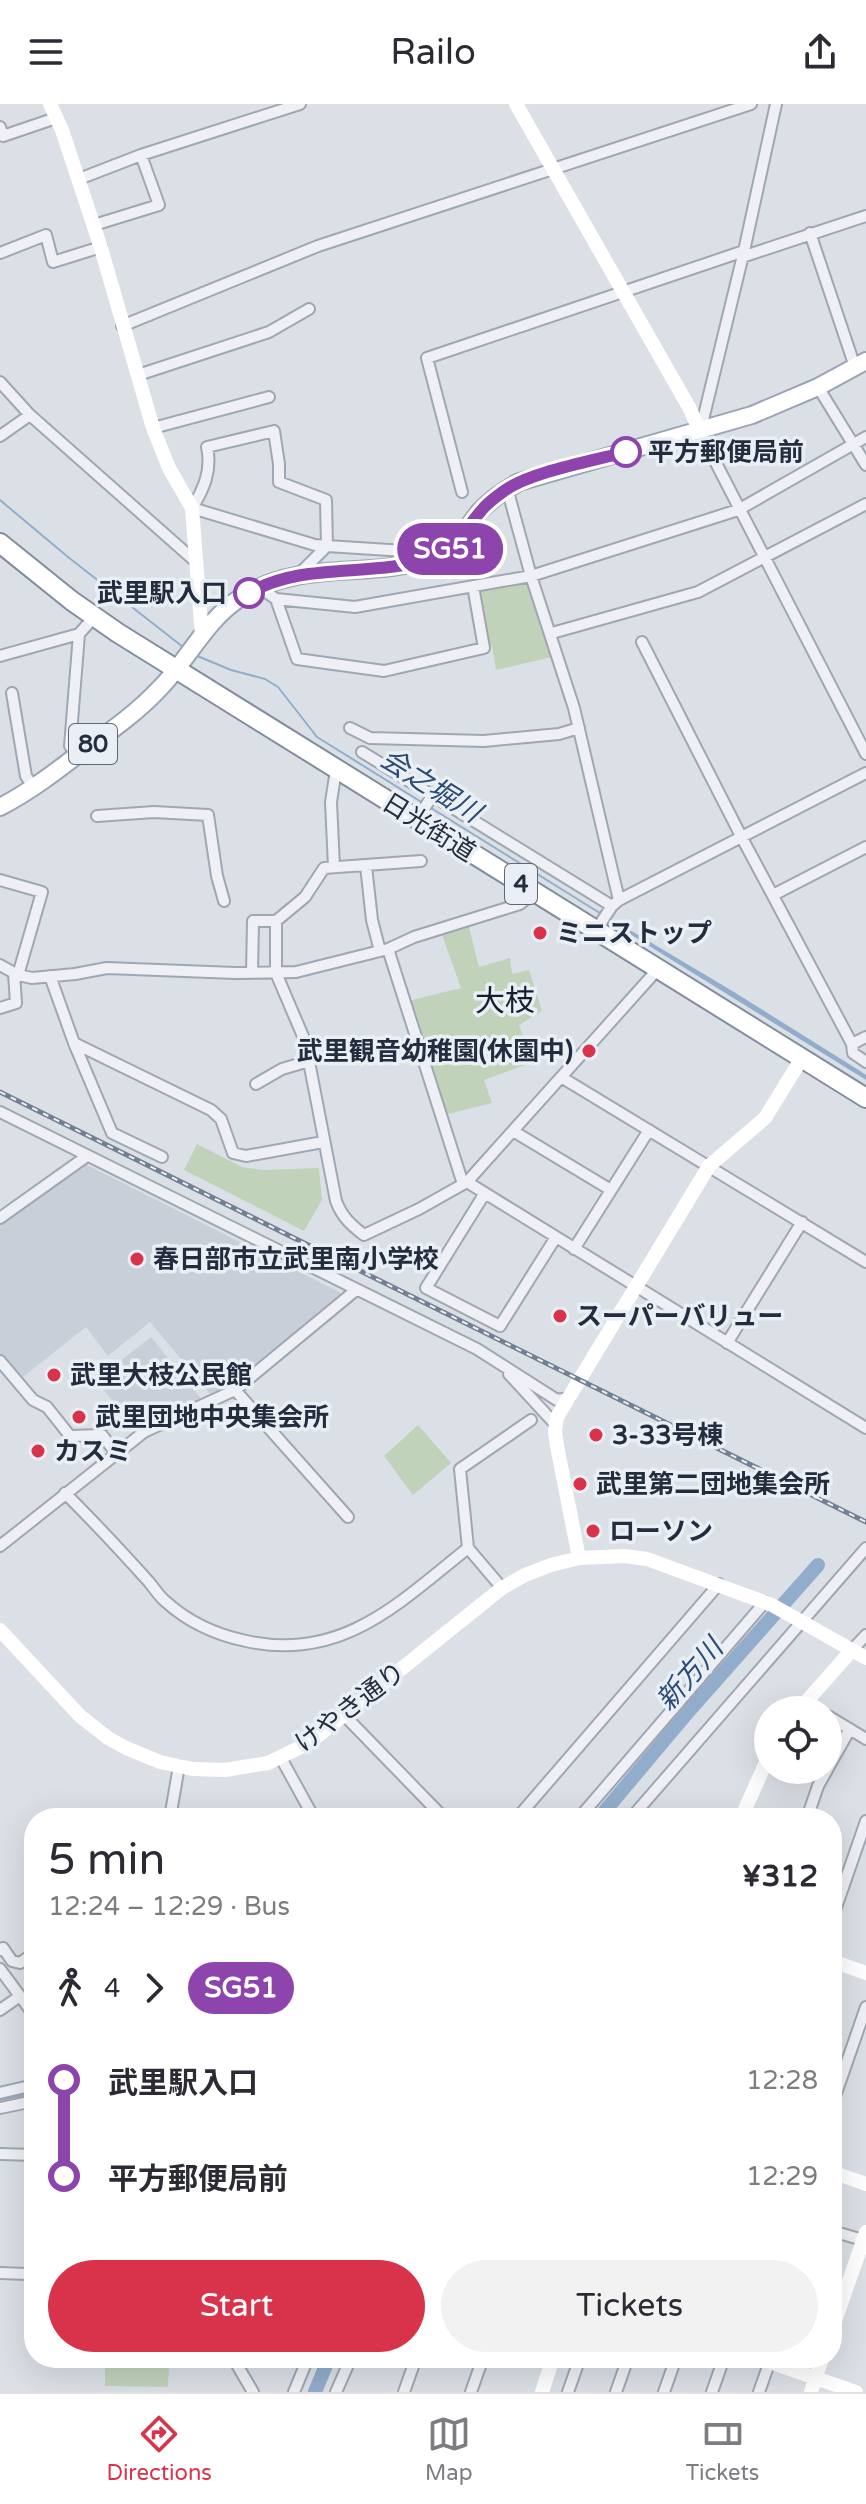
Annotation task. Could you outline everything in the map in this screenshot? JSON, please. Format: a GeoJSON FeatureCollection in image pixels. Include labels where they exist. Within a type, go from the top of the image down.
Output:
{"type":"FeatureCollection","features":[{"type":"Feature","properties":{"kind":"highway","name":"日光街道"},"geometry":{"type":"LineString","coordinates":[[0,543],[94,617],[191,652],[336,770],[419,816],[534,892],[598,926],[658,969],[866,1098]]}},
{"type":"Feature","properties":{"kind":"main road","name":"80"},"geometry":{"type":"LineString","coordinates":[[0,807],[34,788],[135,711],[159,690],[227,608],[259,587],[297,575],[406,564],[442,553],[464,535],[480,512],[507,488],[528,479],[752,415],[818,387],[861,364]]}},
{"type":"Feature","properties":{"kind":"street"},"geometry":{"type":"LineString","coordinates":[[79,179],[141,155],[300,104]]}},
{"type":"Feature","properties":{"kind":"street"},"geometry":{"type":"LineString","coordinates":[[516,104],[690,409],[738,510],[866,754]]}},
{"type":"Feature","properties":{"kind":"street"},"geometry":{"type":"LineString","coordinates":[[122,326],[318,246],[751,104]]}},
{"type":"Feature","properties":{"kind":"street"},"geometry":{"type":"LineString","coordinates":[[700,432],[776,104]]}},
{"type":"Feature","properties":{"kind":"street"},"geometry":{"type":"LineString","coordinates":[[0,127],[3,136],[53,111],[79,179],[153,428],[169,468],[192,508],[195,561],[191,652]]}},
{"type":"Feature","properties":{"kind":"street"},"geometry":{"type":"LineString","coordinates":[[94,225],[159,205],[141,155]]}},
{"type":"Feature","properties":{"kind":"street"},"geometry":{"type":"LineString","coordinates":[[462,492],[427,358],[866,216]]}},
{"type":"Feature","properties":{"kind":"street"},"geometry":{"type":"LineString","coordinates":[[810,233],[861,364]]}},
{"type":"Feature","properties":{"kind":"street"},"geometry":{"type":"LineString","coordinates":[[0,253],[46,235],[53,262],[101,247]]}},
{"type":"Feature","properties":{"kind":"street"},"geometry":{"type":"LineString","coordinates":[[138,375],[269,332],[309,309]]}},
{"type":"Feature","properties":{"kind":"street"},"geometry":{"type":"LineString","coordinates":[[0,382],[30,415],[195,561]]}},
{"type":"Feature","properties":{"kind":"street"},"geometry":{"type":"LineString","coordinates":[[818,387],[866,465]]}},
{"type":"Feature","properties":{"kind":"street"},"geometry":{"type":"LineString","coordinates":[[153,428],[269,397]]}},
{"type":"Feature","properties":{"kind":"street"},"geometry":{"type":"LineString","coordinates":[[0,436],[30,415]]}},
{"type":"Feature","properties":{"kind":"street"},"geometry":{"type":"LineString","coordinates":[[192,508],[201,494],[211,463],[207,447],[274,431],[279,482],[326,500],[327,546],[297,575]]}},
{"type":"Feature","properties":{"kind":"street"},"geometry":{"type":"LineString","coordinates":[[259,587],[276,599],[355,607],[531,576],[738,510],[866,437]]}},
{"type":"Feature","properties":{"kind":"street"},"geometry":{"type":"LineString","coordinates":[[507,488],[579,728],[614,905]]}},
{"type":"Feature","properties":{"kind":"street"},"geometry":{"type":"LineString","coordinates":[[552,633],[698,592],[866,504]]}},
{"type":"Feature","properties":{"kind":"street"},"geometry":{"type":"LineString","coordinates":[[192,508],[315,545],[442,553]]}},
{"type":"Feature","properties":{"kind":"street"},"geometry":{"type":"LineString","coordinates":[[276,599],[297,659],[384,671],[484,648],[473,586]]}},
{"type":"Feature","properties":{"kind":"street"},"geometry":{"type":"LineString","coordinates":[[0,656],[79,634],[94,617]]}},
{"type":"Feature","properties":{"kind":"street"},"geometry":{"type":"LineString","coordinates":[[77,756],[70,746],[79,634]]}},
{"type":"Feature","properties":{"kind":"street"},"geometry":{"type":"LineString","coordinates":[[642,642],[852,1044],[853,1053],[866,1062]]}},
{"type":"Feature","properties":{"kind":"street"},"geometry":{"type":"LineString","coordinates":[[12,693],[26,776],[34,788]]}},
{"type":"Feature","properties":{"kind":"street"},"geometry":{"type":"LineString","coordinates":[[350,728],[370,738],[484,741],[559,734],[579,728]]}},
{"type":"Feature","properties":{"kind":"street"},"geometry":{"type":"LineString","coordinates":[[362,752],[431,797],[614,905]]}},
{"type":"Feature","properties":{"kind":"street"},"geometry":{"type":"LineString","coordinates":[[334,867],[331,802],[336,770]]}},
{"type":"Feature","properties":{"kind":"street"},"geometry":{"type":"LineString","coordinates":[[598,926],[614,905],[866,773]]}},
{"type":"Feature","properties":{"kind":"street"},"geometry":{"type":"LineString","coordinates":[[419,816],[431,797]]}},
{"type":"Feature","properties":{"kind":"street"},"geometry":{"type":"LineString","coordinates":[[97,816],[154,812],[208,815],[224,901]]}},
{"type":"Feature","properties":{"kind":"street"},"geometry":{"type":"LineString","coordinates":[[773,895],[866,847]]}},
{"type":"Feature","properties":{"kind":"street"},"geometry":{"type":"LineString","coordinates":[[252,973],[253,921],[276,921],[305,897],[324,868],[421,861]]}},
{"type":"Feature","properties":{"kind":"street"},"geometry":{"type":"LineString","coordinates":[[366,866],[372,920],[465,1183],[866,1428]]}},
{"type":"Feature","properties":{"kind":"street"},"geometry":{"type":"LineString","coordinates":[[0,880],[42,892],[16,974],[16,1003],[0,1008]]}},
{"type":"Feature","properties":{"kind":"street"},"geometry":{"type":"LineString","coordinates":[[0,965],[32,978],[107,968],[276,973],[318,968],[384,950],[414,937],[520,904],[534,892]]}},
{"type":"Feature","properties":{"kind":"street"},"geometry":{"type":"LineString","coordinates":[[276,921],[276,973],[305,1041],[323,1142],[340,1212],[364,1235],[465,1183],[658,969]]}},
{"type":"Feature","properties":{"kind":"street"},"geometry":{"type":"LineString","coordinates":[[50,976],[112,1133],[162,1157]]}},
{"type":"Feature","properties":{"kind":"street"},"geometry":{"type":"LineString","coordinates":[[852,1044],[866,1037]]}},
{"type":"Feature","properties":{"kind":"street"},"geometry":{"type":"LineString","coordinates":[[74,1043],[211,1110],[221,1119],[233,1153],[246,1156],[323,1142]]}},
{"type":"Feature","properties":{"kind":"street"},"geometry":{"type":"LineString","coordinates":[[579,1558],[555,1424],[709,1166],[765,1118],[802,1058]]}},
{"type":"Feature","properties":{"kind":"street"},"geometry":{"type":"LineString","coordinates":[[256,1084],[282,1069],[309,1061]]}},
{"type":"Feature","properties":{"kind":"street"},"geometry":{"type":"LineString","coordinates":[[561,1077],[866,1262]]}},
{"type":"Feature","properties":{"kind":"street"},"geometry":{"type":"LineString","coordinates":[[0,1112],[497,1361],[557,1400],[569,1398]]}},
{"type":"Feature","properties":{"kind":"street"},"geometry":{"type":"LineString","coordinates":[[574,1249],[649,1130]]}},
{"type":"Feature","properties":{"kind":"street"},"geometry":{"type":"LineString","coordinates":[[513,1131],[611,1190]]}},
{"type":"Feature","properties":{"kind":"street"},"geometry":{"type":"LineString","coordinates":[[0,1218],[87,1156]]}},
{"type":"Feature","properties":{"kind":"street"},"geometry":{"type":"LineString","coordinates":[[485,1193],[426,1288],[500,1326],[556,1237]]}},
{"type":"Feature","properties":{"kind":"street"},"geometry":{"type":"LineString","coordinates":[[727,1343],[802,1222]]}},
{"type":"Feature","properties":{"kind":"street"},"geometry":{"type":"LineString","coordinates":[[0,1546],[144,1432],[235,1390],[356,1290]]}},
{"type":"Feature","properties":{"kind":"street"},"geometry":{"type":"LineString","coordinates":[[0,1361],[33,1400],[47,1407],[70,1436],[102,1435],[115,1452]]}},
{"type":"Feature","properties":{"kind":"street"},"geometry":{"type":"LineString","coordinates":[[497,1361],[555,1424]]}},
{"type":"Feature","properties":{"kind":"street"},"geometry":{"type":"LineString","coordinates":[[235,1390],[348,1517]]}},
{"type":"Feature","properties":{"kind":"street"},"geometry":{"type":"LineString","coordinates":[[502,1588],[468,1548],[460,1469],[531,1420]]}},
{"type":"Feature","properties":{"kind":"street"},"geometry":{"type":"LineString","coordinates":[[65,1493],[165,1602],[190,1620],[223,1636],[265,1645],[307,1644],[335,1639],[366,1626],[393,1609],[468,1548]]}},
{"type":"Feature","properties":{"kind":"street"},"geometry":{"type":"LineString","coordinates":[[639,1808],[798,1618],[866,1548]]}},
{"type":"Feature","properties":{"kind":"street","name":"けやき通り"},"geometry":{"type":"LineString","coordinates":[[0,1630],[92,1726],[126,1748],[179,1766],[225,1770],[268,1763],[316,1738],[502,1588],[525,1575],[579,1558],[624,1556],[647,1559],[719,1584],[798,1618],[866,1658]]}},
{"type":"Feature","properties":{"kind":"street"},"geometry":{"type":"LineString","coordinates":[[526,1808],[719,1584]]}},
{"type":"Feature","properties":{"kind":"street"},"geometry":{"type":"LineString","coordinates":[[588,1808],[769,1604]]}},
{"type":"Feature","properties":{"kind":"street"},"geometry":{"type":"LineString","coordinates":[[816,1696],[866,1635]]}},
{"type":"Feature","properties":{"kind":"street"},"geometry":{"type":"LineString","coordinates":[[345,1716],[434,1808]]}},
{"type":"Feature","properties":{"kind":"street"},"geometry":{"type":"LineString","coordinates":[[842,1724],[866,1739]]}},
{"type":"Feature","properties":{"kind":"street"},"geometry":{"type":"LineString","coordinates":[[842,1744],[850,1729]]}},
{"type":"Feature","properties":{"kind":"street"},"geometry":{"type":"LineString","coordinates":[[281,1758],[308,1808]]}},
{"type":"Feature","properties":{"kind":"street"},"geometry":{"type":"LineString","coordinates":[[172,1808],[179,1766]]}},
{"type":"Feature","properties":{"kind":"street"},"geometry":{"type":"LineString","coordinates":[[746,1808],[756,1784]]}},
{"type":"Feature","properties":{"kind":"street"},"geometry":{"type":"LineString","coordinates":[[810,1808],[819,1784]]}},
{"type":"Feature","properties":{"kind":"street"},"geometry":{"type":"LineString","coordinates":[[842,1890],[866,1821]]}},
{"type":"Feature","properties":{"kind":"street"},"geometry":{"type":"LineString","coordinates":[[1,1948],[12,1961],[20,1963],[24,1960]]}},
{"type":"Feature","properties":{"kind":"street"},"geometry":{"type":"LineString","coordinates":[[842,1965],[866,1973]]}},
{"type":"Feature","properties":{"kind":"street"},"geometry":{"type":"LineString","coordinates":[[0,1969],[24,2001]]}},
{"type":"Feature","properties":{"kind":"street"},"geometry":{"type":"LineString","coordinates":[[0,2010],[20,1996]]}},
{"type":"Feature","properties":{"kind":"street"},"geometry":{"type":"LineString","coordinates":[[842,2076],[866,2007]]}},
{"type":"Feature","properties":{"kind":"street"},"geometry":{"type":"LineString","coordinates":[[0,2093],[24,2087]]}},
{"type":"Feature","properties":{"kind":"street"},"geometry":{"type":"LineString","coordinates":[[0,2108],[24,2103]]}},
{"type":"Feature","properties":{"kind":"street"},"geometry":{"type":"LineString","coordinates":[[0,2154],[24,2155]]}},
{"type":"Feature","properties":{"kind":"street"},"geometry":{"type":"LineString","coordinates":[[842,2176],[866,2184]]}},
{"type":"Feature","properties":{"kind":"street"},"geometry":{"type":"LineString","coordinates":[[842,2233],[865,2236],[842,2302]]}},
{"type":"Feature","properties":{"kind":"street"},"geometry":{"type":"LineString","coordinates":[[0,2273],[24,2274]]}},
{"type":"Feature","properties":{"kind":"street"},"geometry":{"type":"LineString","coordinates":[[239,2368],[253,2392]]}},
{"type":"Feature","properties":{"kind":"street"},"geometry":{"type":"LineString","coordinates":[[294,2392],[304,2368]]}},
{"type":"Feature","properties":{"kind":"street"},"geometry":{"type":"LineString","coordinates":[[336,2392],[347,2368]]}},
{"type":"Feature","properties":{"kind":"street"},"geometry":{"type":"LineString","coordinates":[[404,2392],[412,2368]]}},
{"type":"Feature","properties":{"kind":"street"},"geometry":{"type":"LineString","coordinates":[[471,2392],[479,2368]]}},
{"type":"Feature","properties":{"kind":"street"},"geometry":{"type":"LineString","coordinates":[[542,2392],[550,2368]]}},
{"type":"Feature","properties":{"kind":"street"},"geometry":{"type":"LineString","coordinates":[[568,2392],[576,2368]]}},
{"type":"Feature","properties":{"kind":"street"},"geometry":{"type":"LineString","coordinates":[[616,2392],[624,2368]]}},
{"type":"Feature","properties":{"kind":"street"},"geometry":{"type":"LineString","coordinates":[[664,2392],[672,2368]]}},
{"type":"Feature","properties":{"kind":"street"},"geometry":{"type":"LineString","coordinates":[[712,2392],[720,2368]]}},
{"type":"Feature","properties":{"kind":"street"},"geometry":{"type":"LineString","coordinates":[[759,2392],[764,2368]]}},
{"type":"Feature","properties":{"kind":"street"},"geometry":{"type":"LineString","coordinates":[[782,2368],[813,2385],[856,2392]]}},
{"type":"Feature","properties":{"kind":"shaded area","name":"春日部市立武里南小学校"},"geometry":{"type":"Polygon","coordinates":[[[85,1164],[341,1293],[236,1381],[212,1396],[150,1322],[108,1356],[86,1327],[19,1380],[0,1357],[0,1224],[85,1164]]]}},
{"type":"Feature","properties":{"kind":"shaded area"},"geometry":{"type":"Polygon","coordinates":[[[151,1337],[202,1400],[135,1429],[96,1380],[151,1337]]]}},
{"type":"Feature","properties":{"kind":"green space"},"geometry":{"type":"Polygon","coordinates":[[[526,580],[531,583],[556,656],[496,670],[492,646],[488,645],[480,593],[482,588],[526,580]]]}},
{"type":"Feature","properties":{"kind":"green space"},"geometry":{"type":"Polygon","coordinates":[[[468,923],[479,967],[510,958],[512,974],[529,970],[542,1011],[519,1025],[533,1062],[484,1080],[492,1103],[444,1115],[408,1001],[461,988],[441,932],[468,923]]]}},
{"type":"Feature","properties":{"kind":"green space"},"geometry":{"type":"Polygon","coordinates":[[[197,1144],[242,1167],[262,1170],[319,1168],[322,1200],[304,1231],[184,1170],[197,1144]]]}},
{"type":"Feature","properties":{"kind":"green space"},"geometry":{"type":"Polygon","coordinates":[[[418,1425],[451,1463],[413,1495],[384,1456],[418,1425]]]}},
{"type":"Feature","properties":{"kind":"green space"},"geometry":{"type":"Polygon","coordinates":[[[105,2368],[169,2368],[168,2387],[105,2386],[105,2368]]]}},
{"type":"Feature","properties":{"kind":"water"},"geometry":{"type":"Polygon","coordinates":[[[598,911],[857,1069],[866,1075],[866,1080],[617,926],[598,911]]]}},
{"type":"Feature","properties":{"kind":"waterway","name":"会之堀川"},"geometry":{"type":"LineString","coordinates":[[0,500],[183,647]]}},
{"type":"Feature","properties":{"kind":"waterway","name":"会之堀川"},"geometry":{"type":"LineString","coordinates":[[195,655],[231,670],[265,679],[278,687],[317,737],[423,803]]}},
{"type":"Feature","properties":{"kind":"waterway","name":"会之堀川"},"geometry":{"type":"LineString","coordinates":[[431,808],[603,915]]}},
{"type":"Feature","properties":{"kind":"waterway","name":"新方川"},"geometry":{"type":"LineString","coordinates":[[607,1808],[818,1565]]}},
{"type":"Feature","properties":{"kind":"waterway"},"geometry":{"type":"LineString","coordinates":[[0,2100],[24,2095]]}},
{"type":"Feature","properties":{"kind":"waterway","name":"新方川"},"geometry":{"type":"LineString","coordinates":[[315,2392],[325,2368]]}},
{"type":"Feature","properties":{"kind":"railway"},"geometry":{"type":"LineString","coordinates":[[0,1092],[866,1522]]}},
{"type":"Feature","properties":{"kind":"bus line","name":"SG51"},"geometry":{"type":"LineString","coordinates":[[249,593],[309,572],[406,564],[439,555],[464,535],[480,512],[507,488],[528,479],[626,452]]}},
{"type":"Feature","properties":{"kind":"place","name":"平方郵便局前"},"geometry":{"type":"Point","coordinates":[626,452]}},
{"type":"Feature","properties":{"kind":"place","name":"武里駅入口"},"geometry":{"type":"Point","coordinates":[249,593]}},
{"type":"Feature","properties":{"kind":"place","name":"ミニストップ"},"geometry":{"type":"Point","coordinates":[540,933]}},
{"type":"Feature","properties":{"kind":"place","name":"武里観音幼稚園(休園中)"},"geometry":{"type":"Point","coordinates":[589,1051]}},
{"type":"Feature","properties":{"kind":"place","name":"春日部市立武里南小学校"},"geometry":{"type":"Point","coordinates":[137,1259]}},
{"type":"Feature","properties":{"kind":"place","name":"スーパーバリュー"},"geometry":{"type":"Point","coordinates":[560,1316]}},
{"type":"Feature","properties":{"kind":"place","name":"武里大枝公民館"},"geometry":{"type":"Point","coordinates":[54,1375]}},
{"type":"Feature","properties":{"kind":"place","name":"武里団地中央集会所"},"geometry":{"type":"Point","coordinates":[79,1417]}},
{"type":"Feature","properties":{"kind":"place","name":"3-33号棟"},"geometry":{"type":"Point","coordinates":[596,1435]}},
{"type":"Feature","properties":{"kind":"place","name":"カスミ"},"geometry":{"type":"Point","coordinates":[38,1451]}},
{"type":"Feature","properties":{"kind":"place","name":"武里第二団地集会所"},"geometry":{"type":"Point","coordinates":[580,1484]}},
{"type":"Feature","properties":{"kind":"place","name":"ローソン"},"geometry":{"type":"Point","coordinates":[593,1531]}},
{"type":"Feature","properties":{"kind":"district","name":"大枝"},"geometry":{"type":"Point","coordinates":[505,1001]}}]}
